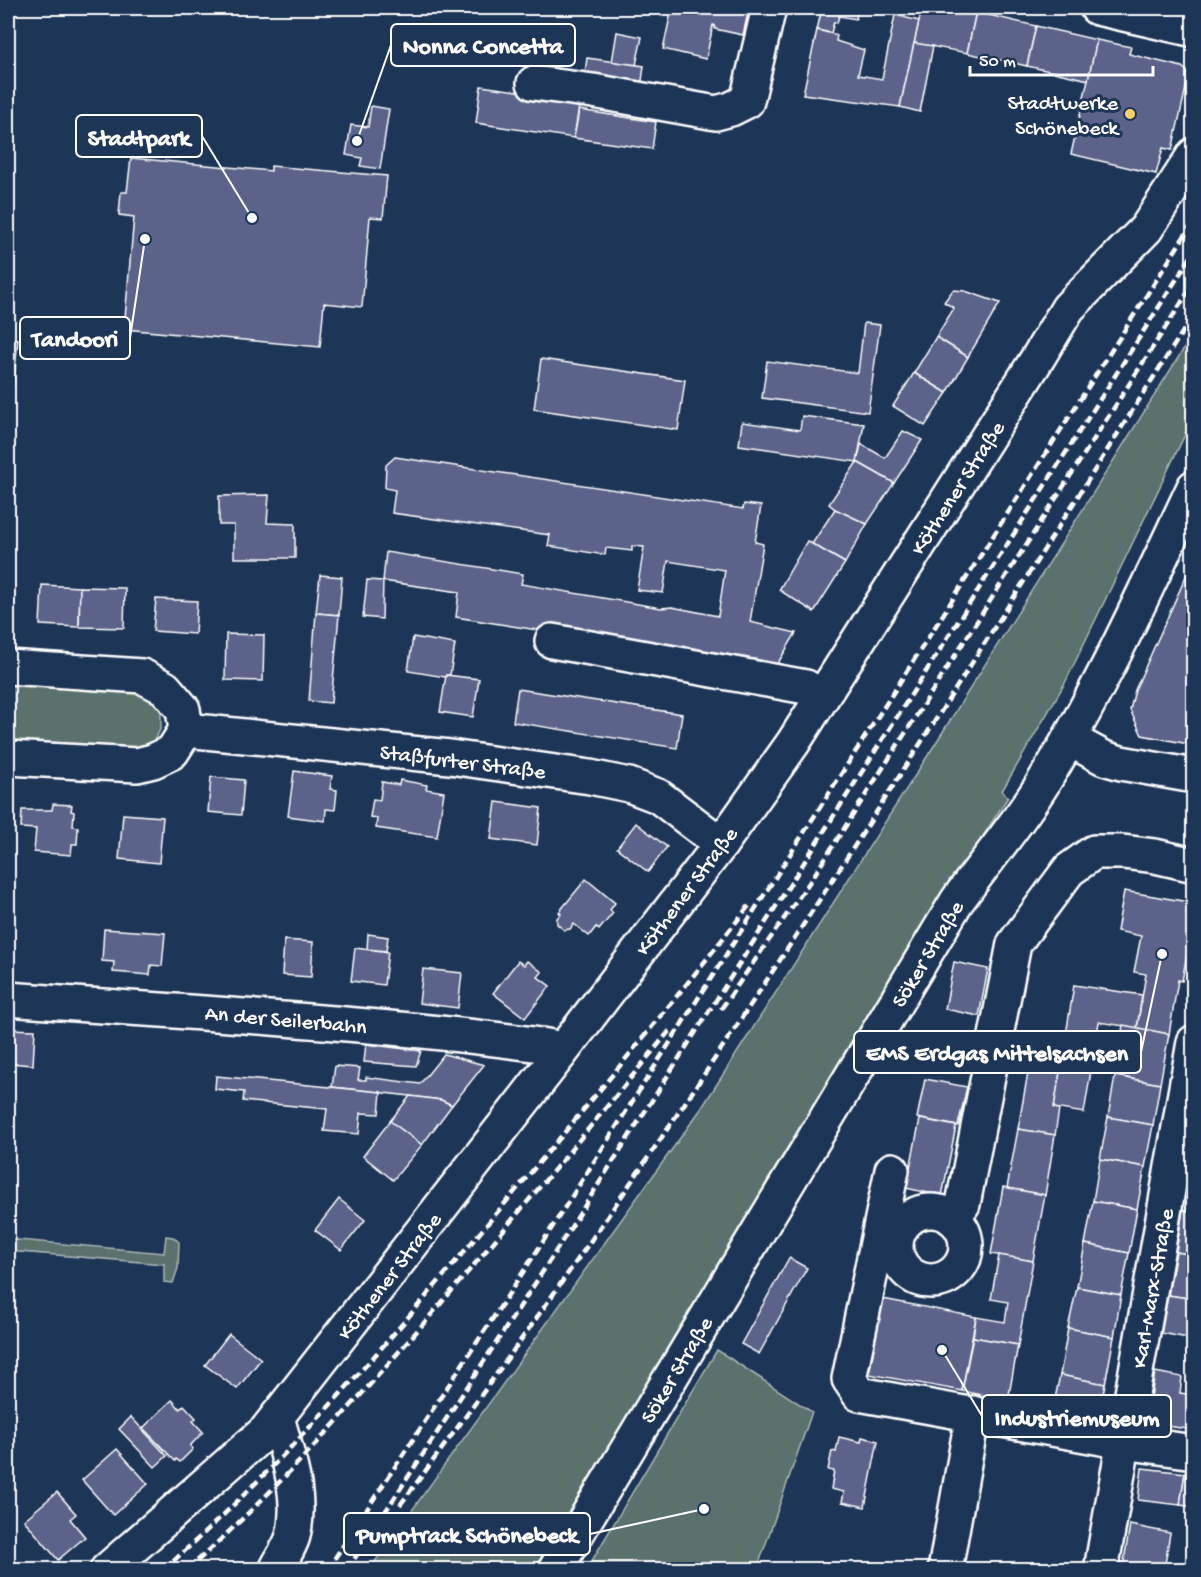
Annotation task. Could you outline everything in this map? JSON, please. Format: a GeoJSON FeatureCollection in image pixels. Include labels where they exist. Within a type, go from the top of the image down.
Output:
{"type":"FeatureCollection","features":[{"type":"Feature","properties":{"kind":"street"},"geometry":{"type":"LineString","coordinates":[[534,83],[593,91],[716,114],[747,101],[769,8]]}},
{"type":"Feature","properties":{"kind":"street"},"geometry":{"type":"LineString","coordinates":[[1096,8],[1194,30]]}},
{"type":"Feature","properties":{"kind":"street","name":"Köthener Straße"},"geometry":{"type":"LineString","coordinates":[[107,1569],[266,1431],[560,1054],[721,844],[793,743],[1068,308],[1146,229],[1194,155]]}},
{"type":"Feature","properties":{"kind":"street","name":"Söker Straße"},"geometry":{"type":"LineString","coordinates":[[555,1569],[957,901],[1025,811],[1069,739],[1132,618],[1194,487]]}},
{"type":"Feature","properties":{"kind":"street"},"geometry":{"type":"LineString","coordinates":[[552,641],[806,687],[822,697]]}},
{"type":"Feature","properties":{"kind":"street"},"geometry":{"type":"LineString","coordinates":[[8,667],[142,676],[165,688],[183,709],[186,730],[172,752],[153,761],[137,765],[8,758]]}},
{"type":"Feature","properties":{"kind":"street","name":"Staßfurter Straße"},"geometry":{"type":"LineString","coordinates":[[186,730],[450,757],[590,777],[629,785],[658,796],[721,844]]}},
{"type":"Feature","properties":{"kind":"street"},"geometry":{"type":"LineString","coordinates":[[1069,739],[1104,758],[1120,763],[1194,776]]}},
{"type":"Feature","properties":{"kind":"street"},"geometry":{"type":"LineString","coordinates":[[952,1218],[963,1204],[1014,944],[1069,870],[1094,852],[1123,852],[1194,865]]}},
{"type":"Feature","properties":{"kind":"street","name":"An der Seilerbahn"},"geometry":{"type":"LineString","coordinates":[[8,999],[303,1019],[458,1034],[552,1047],[560,1054]]}},
{"type":"Feature","properties":{"kind":"street","name":"Karl-Marx-Straße"},"geometry":{"type":"LineString","coordinates":[[1101,1569],[1194,1042]]}},
{"type":"Feature","properties":{"kind":"street"},"geometry":{"type":"LineString","coordinates":[[892,1170],[849,1380],[859,1394],[1124,1442],[1194,1452]]}},
{"type":"Feature","properties":{"kind":"street"},"geometry":{"type":"LineString","coordinates":[[945,1569],[973,1413]]}},
{"type":"Feature","properties":{"kind":"street"},"geometry":{"type":"LineString","coordinates":[[276,1569],[293,1537],[296,1500],[292,1468],[277,1417]]}},
{"type":"Feature","properties":{"kind":"green space"},"geometry":{"type":"Polygon","coordinates":[[[1193,334],[1193,418],[1065,683],[1002,791],[1008,797],[920,935],[537,1569],[369,1570],[701,1109],[932,749],[1193,334]]]}},
{"type":"Feature","properties":{"kind":"green space"},"geometry":{"type":"Polygon","coordinates":[[[8,674],[129,681],[158,703],[161,711],[161,727],[153,742],[142,752],[8,750],[8,674]]]}},
{"type":"Feature","properties":{"kind":"green space"},"geometry":{"type":"Polygon","coordinates":[[[166,1236],[173,1237],[179,1242],[178,1268],[173,1283],[164,1282],[164,1264],[8,1251],[8,1239],[164,1253],[166,1236]]]}},
{"type":"Feature","properties":{"kind":"green space"},"geometry":{"type":"Polygon","coordinates":[[[717,1350],[812,1412],[757,1569],[587,1569],[717,1350]]]}},
{"type":"Feature","properties":{"kind":"building"},"geometry":{"type":"Polygon","coordinates":[[[652,8],[672,8],[671,14],[652,8]]]}},
{"type":"Feature","properties":{"kind":"building"},"geometry":{"type":"Polygon","coordinates":[[[672,8],[749,8],[743,35],[715,29],[713,25],[706,59],[663,49],[672,8]]]}},
{"type":"Feature","properties":{"kind":"building"},"geometry":{"type":"Polygon","coordinates":[[[822,8],[858,8],[856,19],[839,16],[837,23],[834,22],[831,33],[817,30],[822,8]]]}},
{"type":"Feature","properties":{"kind":"building"},"geometry":{"type":"Polygon","coordinates":[[[922,8],[956,8],[976,12],[967,53],[914,43],[922,8]]]}},
{"type":"Feature","properties":{"kind":"building"},"geometry":{"type":"Polygon","coordinates":[[[976,12],[1036,26],[1027,66],[967,53],[976,12]]]}},
{"type":"Feature","properties":{"kind":"building"},"geometry":{"type":"Polygon","coordinates":[[[895,15],[919,21],[900,107],[803,94],[817,30],[837,35],[836,41],[864,50],[858,75],[882,79],[895,15]]]}},
{"type":"Feature","properties":{"kind":"building"},"geometry":{"type":"Polygon","coordinates":[[[1036,26],[1097,40],[1089,80],[1027,66],[1036,26]]]}},
{"type":"Feature","properties":{"kind":"building"},"geometry":{"type":"Polygon","coordinates":[[[617,32],[642,37],[636,65],[612,62],[617,32]]]}},
{"type":"Feature","properties":{"kind":"building","name":"Stadtwerke Schönebeck"},"geometry":{"type":"Polygon","coordinates":[[[1097,40],[1131,47],[1129,54],[1182,67],[1188,72],[1172,150],[1163,148],[1156,174],[1071,154],[1097,40]]]}},
{"type":"Feature","properties":{"kind":"building"},"geometry":{"type":"Polygon","coordinates":[[[914,43],[933,46],[920,112],[900,107],[914,43]]]}},
{"type":"Feature","properties":{"kind":"building"},"geometry":{"type":"Polygon","coordinates":[[[587,58],[644,66],[641,88],[584,80],[587,58]]]}},
{"type":"Feature","properties":{"kind":"building"},"geometry":{"type":"Polygon","coordinates":[[[481,86],[580,100],[574,138],[476,123],[481,86]]]}},
{"type":"Feature","properties":{"kind":"building"},"geometry":{"type":"Polygon","coordinates":[[[371,106],[389,109],[380,169],[360,166],[362,158],[346,155],[351,125],[368,127],[371,106]]]}},
{"type":"Feature","properties":{"kind":"building"},"geometry":{"type":"Polygon","coordinates":[[[579,110],[656,122],[652,149],[574,138],[579,110]]]}},
{"type":"Feature","properties":{"kind":"building"},"geometry":{"type":"Polygon","coordinates":[[[131,158],[271,171],[271,166],[387,176],[383,218],[370,217],[362,307],[324,303],[320,347],[124,329],[134,217],[119,215],[121,192],[127,192],[131,158]]]}},
{"type":"Feature","properties":{"kind":"building"},"geometry":{"type":"Polygon","coordinates":[[[953,290],[965,291],[1000,303],[968,357],[936,337],[954,308],[944,302],[953,290]]]}},
{"type":"Feature","properties":{"kind":"building"},"geometry":{"type":"Polygon","coordinates":[[[864,323],[880,325],[868,412],[762,398],[767,361],[858,373],[864,323]]]}},
{"type":"Feature","properties":{"kind":"building"},"geometry":{"type":"Polygon","coordinates":[[[936,337],[968,357],[947,393],[914,373],[936,337]]]}},
{"type":"Feature","properties":{"kind":"building"},"geometry":{"type":"Polygon","coordinates":[[[8,338],[18,339],[13,389],[8,388],[8,338]]]}},
{"type":"Feature","properties":{"kind":"building"},"geometry":{"type":"Polygon","coordinates":[[[541,359],[685,380],[678,430],[534,409],[541,359]]]}},
{"type":"Feature","properties":{"kind":"building"},"geometry":{"type":"Polygon","coordinates":[[[914,373],[947,393],[925,426],[893,406],[914,373]]]}},
{"type":"Feature","properties":{"kind":"building"},"geometry":{"type":"Polygon","coordinates":[[[802,416],[864,424],[857,462],[739,445],[742,422],[800,430],[802,416]]]}},
{"type":"Feature","properties":{"kind":"building"},"geometry":{"type":"Polygon","coordinates":[[[903,431],[922,440],[894,483],[857,462],[861,444],[885,458],[903,431]]]}},
{"type":"Feature","properties":{"kind":"building"},"geometry":{"type":"Polygon","coordinates":[[[395,457],[743,509],[744,504],[761,506],[755,542],[763,544],[750,622],[796,633],[772,673],[613,642],[456,617],[459,592],[383,581],[386,552],[523,574],[521,584],[718,616],[725,570],[668,561],[663,593],[637,590],[644,547],[632,546],[632,551],[606,548],[605,555],[548,546],[550,535],[392,513],[395,490],[385,488],[386,465],[395,457]]]}},
{"type":"Feature","properties":{"kind":"building"},"geometry":{"type":"Polygon","coordinates":[[[857,462],[894,483],[867,524],[829,504],[857,462]]]}},
{"type":"Feature","properties":{"kind":"building"},"geometry":{"type":"Polygon","coordinates":[[[269,495],[267,523],[295,524],[295,558],[234,558],[234,525],[219,525],[219,496],[269,495]]]}},
{"type":"Feature","properties":{"kind":"building"},"geometry":{"type":"Polygon","coordinates":[[[835,509],[867,524],[845,563],[812,544],[835,509]]]}},
{"type":"Feature","properties":{"kind":"building"},"geometry":{"type":"Polygon","coordinates":[[[807,541],[845,563],[814,612],[779,590],[807,541]]]}},
{"type":"Feature","properties":{"kind":"building"},"geometry":{"type":"Polygon","coordinates":[[[8,561],[12,561],[10,603],[8,603],[8,561]]]}},
{"type":"Feature","properties":{"kind":"building"},"geometry":{"type":"Polygon","coordinates":[[[1187,574],[1194,575],[1194,745],[1142,735],[1130,710],[1135,690],[1187,574]]]}},
{"type":"Feature","properties":{"kind":"building"},"geometry":{"type":"Polygon","coordinates":[[[320,575],[342,577],[339,615],[316,613],[320,575]]]}},
{"type":"Feature","properties":{"kind":"building"},"geometry":{"type":"Polygon","coordinates":[[[367,580],[383,581],[382,619],[363,617],[367,580]]]}},
{"type":"Feature","properties":{"kind":"building"},"geometry":{"type":"Polygon","coordinates":[[[42,585],[80,587],[79,627],[40,625],[42,585]]]}},
{"type":"Feature","properties":{"kind":"building"},"geometry":{"type":"Polygon","coordinates":[[[80,587],[125,588],[124,628],[79,627],[80,587]]]}},
{"type":"Feature","properties":{"kind":"building"},"geometry":{"type":"Polygon","coordinates":[[[156,599],[197,601],[195,634],[153,631],[156,599]]]}},
{"type":"Feature","properties":{"kind":"building"},"geometry":{"type":"Polygon","coordinates":[[[316,613],[339,615],[331,703],[309,701],[316,613]]]}},
{"type":"Feature","properties":{"kind":"building"},"geometry":{"type":"Polygon","coordinates":[[[226,634],[264,635],[263,681],[225,680],[226,634]]]}},
{"type":"Feature","properties":{"kind":"building"},"geometry":{"type":"Polygon","coordinates":[[[413,637],[455,644],[450,675],[445,677],[408,671],[413,637]]]}},
{"type":"Feature","properties":{"kind":"building"},"geometry":{"type":"Polygon","coordinates":[[[446,675],[479,679],[473,717],[440,712],[446,675]]]}},
{"type":"Feature","properties":{"kind":"building"},"geometry":{"type":"Polygon","coordinates":[[[518,689],[682,714],[677,748],[513,722],[518,689]]]}},
{"type":"Feature","properties":{"kind":"building"},"geometry":{"type":"Polygon","coordinates":[[[294,771],[332,776],[330,789],[337,790],[335,810],[326,809],[325,821],[288,816],[294,771]]]}},
{"type":"Feature","properties":{"kind":"building"},"geometry":{"type":"Polygon","coordinates":[[[211,777],[244,780],[241,815],[208,812],[211,777]]]}},
{"type":"Feature","properties":{"kind":"building"},"geometry":{"type":"Polygon","coordinates":[[[400,780],[427,785],[426,789],[444,792],[437,837],[376,828],[377,818],[370,817],[373,799],[380,800],[382,782],[399,785],[400,780]]]}},
{"type":"Feature","properties":{"kind":"building"},"geometry":{"type":"Polygon","coordinates":[[[496,802],[541,808],[537,845],[491,839],[496,802]]]}},
{"type":"Feature","properties":{"kind":"building"},"geometry":{"type":"Polygon","coordinates":[[[53,804],[72,805],[73,826],[78,827],[77,844],[72,844],[71,855],[34,852],[36,829],[21,828],[22,810],[52,810],[53,804]]]}},
{"type":"Feature","properties":{"kind":"building"},"geometry":{"type":"Polygon","coordinates":[[[123,814],[163,817],[159,863],[119,859],[123,814]]]}},
{"type":"Feature","properties":{"kind":"building"},"geometry":{"type":"Polygon","coordinates":[[[636,823],[667,847],[648,872],[617,848],[636,823]]]}},
{"type":"Feature","properties":{"kind":"building"},"geometry":{"type":"Polygon","coordinates":[[[586,879],[615,903],[610,910],[613,913],[599,930],[596,927],[589,936],[574,924],[570,929],[564,930],[557,924],[557,918],[561,914],[559,912],[586,879]]]}},
{"type":"Feature","properties":{"kind":"building"},"geometry":{"type":"Polygon","coordinates":[[[1124,891],[1194,903],[1194,917],[1182,981],[1178,980],[1169,1034],[1137,1028],[1146,974],[1134,972],[1141,936],[1117,931],[1124,891]]]}},
{"type":"Feature","properties":{"kind":"building"},"geometry":{"type":"Polygon","coordinates":[[[104,929],[165,933],[162,966],[151,965],[150,975],[113,972],[114,962],[102,961],[104,929]]]}},
{"type":"Feature","properties":{"kind":"building"},"geometry":{"type":"Polygon","coordinates":[[[368,934],[388,937],[386,951],[367,949],[368,934]]]}},
{"type":"Feature","properties":{"kind":"building"},"geometry":{"type":"Polygon","coordinates":[[[284,940],[313,942],[311,977],[282,975],[284,940]]]}},
{"type":"Feature","properties":{"kind":"building"},"geometry":{"type":"Polygon","coordinates":[[[355,948],[388,952],[384,985],[351,981],[355,948]]]}},
{"type":"Feature","properties":{"kind":"building"},"geometry":{"type":"Polygon","coordinates":[[[518,961],[524,965],[527,961],[542,972],[538,977],[550,986],[525,1018],[493,993],[518,961]]]}},
{"type":"Feature","properties":{"kind":"building"},"geometry":{"type":"Polygon","coordinates":[[[954,962],[988,969],[979,1016],[945,1009],[954,962]]]}},
{"type":"Feature","properties":{"kind":"building"},"geometry":{"type":"Polygon","coordinates":[[[423,969],[462,973],[458,1008],[419,1003],[423,969]]]}},
{"type":"Feature","properties":{"kind":"building"},"geometry":{"type":"Polygon","coordinates":[[[1074,985],[1142,995],[1137,1028],[1099,1022],[1091,1071],[1061,1066],[1074,985]]]}},
{"type":"Feature","properties":{"kind":"building"},"geometry":{"type":"Polygon","coordinates":[[[1123,1025],[1169,1034],[1160,1084],[1115,1076],[1123,1025]]]}},
{"type":"Feature","properties":{"kind":"building"},"geometry":{"type":"Polygon","coordinates":[[[8,1029],[35,1030],[33,1065],[8,1063],[8,1029]]]}},
{"type":"Feature","properties":{"kind":"building"},"geometry":{"type":"Polygon","coordinates":[[[366,1044],[421,1051],[416,1066],[364,1062],[366,1044]]]}},
{"type":"Feature","properties":{"kind":"building"},"geometry":{"type":"Polygon","coordinates":[[[1032,1050],[1063,1056],[1054,1108],[1059,1109],[1055,1135],[1018,1129],[1032,1050]]]}},
{"type":"Feature","properties":{"kind":"building"},"geometry":{"type":"Polygon","coordinates":[[[444,1054],[484,1065],[452,1105],[441,1100],[332,1087],[335,1066],[360,1068],[358,1080],[366,1080],[366,1077],[420,1084],[444,1054]]]}},
{"type":"Feature","properties":{"kind":"building"},"geometry":{"type":"Polygon","coordinates":[[[1061,1066],[1091,1071],[1084,1113],[1054,1108],[1061,1066]]]}},
{"type":"Feature","properties":{"kind":"building"},"geometry":{"type":"Polygon","coordinates":[[[216,1076],[381,1092],[379,1114],[361,1113],[359,1134],[324,1131],[327,1109],[243,1101],[244,1092],[215,1089],[216,1076]]]}},
{"type":"Feature","properties":{"kind":"building"},"geometry":{"type":"Polygon","coordinates":[[[1115,1076],[1160,1084],[1153,1125],[1108,1117],[1115,1076]]]}},
{"type":"Feature","properties":{"kind":"building"},"geometry":{"type":"Polygon","coordinates":[[[925,1079],[967,1087],[958,1126],[917,1118],[925,1079]]]}},
{"type":"Feature","properties":{"kind":"building"},"geometry":{"type":"Polygon","coordinates":[[[410,1096],[441,1100],[452,1105],[422,1145],[390,1121],[410,1096]]]}},
{"type":"Feature","properties":{"kind":"building"},"geometry":{"type":"Polygon","coordinates":[[[1108,1117],[1153,1125],[1145,1167],[1100,1159],[1108,1117]]]}},
{"type":"Feature","properties":{"kind":"building"},"geometry":{"type":"Polygon","coordinates":[[[920,1119],[956,1126],[942,1196],[906,1188],[920,1119]]]}},
{"type":"Feature","properties":{"kind":"building"},"geometry":{"type":"Polygon","coordinates":[[[390,1121],[422,1145],[393,1180],[363,1156],[390,1121]]]}},
{"type":"Feature","properties":{"kind":"building"},"geometry":{"type":"Polygon","coordinates":[[[1018,1129],[1055,1135],[1045,1195],[1007,1188],[1018,1129]]]}},
{"type":"Feature","properties":{"kind":"building"},"geometry":{"type":"Polygon","coordinates":[[[1100,1159],[1145,1167],[1137,1209],[1093,1201],[1100,1159]]]}},
{"type":"Feature","properties":{"kind":"building"},"geometry":{"type":"Polygon","coordinates":[[[1190,1169],[1194,1170],[1194,1212],[1183,1210],[1190,1169]]]}},
{"type":"Feature","properties":{"kind":"building"},"geometry":{"type":"Polygon","coordinates":[[[1003,1187],[1045,1195],[1033,1261],[991,1254],[1003,1187]]]}},
{"type":"Feature","properties":{"kind":"building"},"geometry":{"type":"Polygon","coordinates":[[[339,1199],[365,1220],[341,1250],[315,1230],[339,1199]]]}},
{"type":"Feature","properties":{"kind":"building"},"geometry":{"type":"Polygon","coordinates":[[[1093,1201],[1137,1209],[1129,1253],[1085,1244],[1093,1201]]]}},
{"type":"Feature","properties":{"kind":"building"},"geometry":{"type":"Polygon","coordinates":[[[1183,1210],[1194,1212],[1194,1255],[1176,1252],[1183,1210]]]}},
{"type":"Feature","properties":{"kind":"building"},"geometry":{"type":"Polygon","coordinates":[[[1085,1244],[1129,1253],[1121,1295],[1077,1287],[1085,1244]]]}},
{"type":"Feature","properties":{"kind":"building"},"geometry":{"type":"Polygon","coordinates":[[[1176,1252],[1194,1255],[1194,1299],[1168,1295],[1176,1252]]]}},
{"type":"Feature","properties":{"kind":"building"},"geometry":{"type":"Polygon","coordinates":[[[999,1255],[1033,1261],[1018,1345],[973,1337],[976,1317],[1005,1322],[1008,1302],[991,1299],[999,1255]]]}},
{"type":"Feature","properties":{"kind":"building"},"geometry":{"type":"Polygon","coordinates":[[[789,1258],[807,1268],[759,1354],[741,1344],[789,1258]]]}},
{"type":"Feature","properties":{"kind":"building"},"geometry":{"type":"Polygon","coordinates":[[[1077,1287],[1121,1295],[1114,1337],[1068,1328],[1077,1287]]]}},
{"type":"Feature","properties":{"kind":"building"},"geometry":{"type":"Polygon","coordinates":[[[1168,1295],[1194,1299],[1193,1339],[1161,1333],[1168,1295]]]}},
{"type":"Feature","properties":{"kind":"building"},"geometry":{"type":"Polygon","coordinates":[[[883,1299],[976,1317],[962,1391],[869,1374],[883,1299]]]}},
{"type":"Feature","properties":{"kind":"building"},"geometry":{"type":"Polygon","coordinates":[[[1068,1328],[1114,1337],[1105,1384],[1060,1375],[1068,1328]]]}},
{"type":"Feature","properties":{"kind":"building"},"geometry":{"type":"Polygon","coordinates":[[[229,1334],[261,1359],[237,1389],[205,1365],[229,1334]]]}},
{"type":"Feature","properties":{"kind":"building"},"geometry":{"type":"Polygon","coordinates":[[[973,1337],[1018,1345],[1008,1400],[962,1391],[973,1337]]]}},
{"type":"Feature","properties":{"kind":"building"},"geometry":{"type":"Polygon","coordinates":[[[1155,1372],[1182,1377],[1180,1393],[1194,1395],[1194,1430],[1147,1423],[1155,1372]]]}},
{"type":"Feature","properties":{"kind":"building"},"geometry":{"type":"Polygon","coordinates":[[[1060,1375],[1105,1384],[1099,1417],[1053,1408],[1060,1375]]]}},
{"type":"Feature","properties":{"kind":"building"},"geometry":{"type":"Polygon","coordinates":[[[172,1400],[180,1409],[184,1405],[196,1418],[193,1421],[203,1432],[190,1446],[193,1449],[180,1462],[176,1459],[175,1461],[143,1428],[172,1400]]]}},
{"type":"Feature","properties":{"kind":"building"},"geometry":{"type":"Polygon","coordinates":[[[131,1417],[167,1456],[155,1467],[119,1429],[131,1417]]]}},
{"type":"Feature","properties":{"kind":"building"},"geometry":{"type":"Polygon","coordinates":[[[839,1437],[861,1442],[862,1437],[878,1441],[865,1507],[842,1502],[844,1492],[831,1489],[834,1471],[828,1470],[832,1451],[836,1452],[839,1437]]]}},
{"type":"Feature","properties":{"kind":"building"},"geometry":{"type":"Polygon","coordinates":[[[117,1449],[148,1484],[113,1515],[82,1480],[117,1449]]]}},
{"type":"Feature","properties":{"kind":"building"},"geometry":{"type":"Polygon","coordinates":[[[1142,1468],[1185,1473],[1180,1505],[1138,1500],[1142,1468]]]}},
{"type":"Feature","properties":{"kind":"building"},"geometry":{"type":"Polygon","coordinates":[[[1185,1473],[1194,1474],[1194,1507],[1180,1505],[1185,1473]]]}},
{"type":"Feature","properties":{"kind":"building"},"geometry":{"type":"Polygon","coordinates":[[[57,1492],[76,1514],[70,1519],[85,1537],[58,1560],[24,1520],[57,1492]]]}},
{"type":"Feature","properties":{"kind":"building"},"geometry":{"type":"Polygon","coordinates":[[[1130,1525],[1170,1533],[1164,1570],[1138,1570],[1123,1567],[1130,1525]]]}},
{"type":"Feature","properties":{"kind":"railway"},"geometry":{"type":"LineString","coordinates":[[327,1570],[537,1251],[1194,221]]}},
{"type":"Feature","properties":{"kind":"railway"},"geometry":{"type":"LineString","coordinates":[[347,1570],[536,1282],[1194,252]]}},
{"type":"Feature","properties":{"kind":"railway"},"geometry":{"type":"LineString","coordinates":[[721,1009],[813,877],[1194,283]]}},
{"type":"Feature","properties":{"kind":"railway"},"geometry":{"type":"LineString","coordinates":[[400,1505],[506,1361],[710,1066],[906,767],[1194,314]]}},
{"type":"Feature","properties":{"kind":"railway"},"geometry":{"type":"LineString","coordinates":[[163,1570],[249,1490],[369,1362],[585,1108],[751,903]]}},
{"type":"Feature","properties":{"kind":"railway"},"geometry":{"type":"LineString","coordinates":[[187,1570],[248,1514],[362,1393],[513,1219],[671,1029]]}},
{"type":"Feature","properties":{"kind":"place","name":"Stadtwerke Schönebeck"},"geometry":{"type":"Point","coordinates":[1130,114]}},
{"type":"Feature","properties":{"kind":"place","name":"Nonna Concetta"},"geometry":{"type":"Point","coordinates":[357,141]}},
{"type":"Feature","properties":{"kind":"place","name":"Stadtpark"},"geometry":{"type":"Point","coordinates":[252,218]}},
{"type":"Feature","properties":{"kind":"place","name":"Tandoori"},"geometry":{"type":"Point","coordinates":[145,239]}},
{"type":"Feature","properties":{"kind":"place","name":"EMS Erdgas Mittelsachsen"},"geometry":{"type":"Point","coordinates":[1162,954]}},
{"type":"Feature","properties":{"kind":"place","name":"Industriemuseum"},"geometry":{"type":"Point","coordinates":[942,1350]}},
{"type":"Feature","properties":{"kind":"place","name":"Pumptrack Schönebeck"},"geometry":{"type":"Point","coordinates":[704,1509]}}]}
